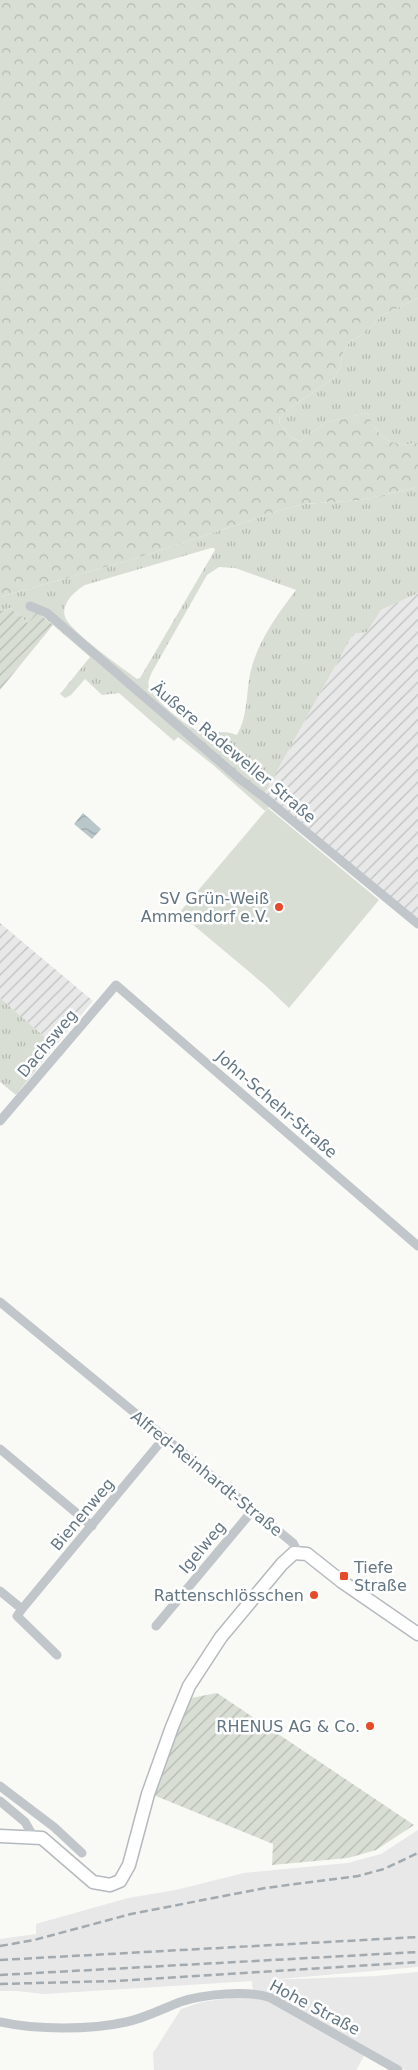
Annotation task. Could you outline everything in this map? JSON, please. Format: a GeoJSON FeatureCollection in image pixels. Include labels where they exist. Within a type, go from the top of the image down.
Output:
{"type":"FeatureCollection","features":[{"type":"Feature","properties":{"kind":"street","name":"Äußere Radeweller Straße"},"geometry":{"type":"LineString","coordinates":[[30,606],[47,613],[241,780],[272,803],[418,924]]}},
{"type":"Feature","properties":{"kind":"street","name":"Dachsweg"},"geometry":{"type":"LineString","coordinates":[[0,1121],[116,985]]}},
{"type":"Feature","properties":{"kind":"street","name":"John-Schehr-Straße"},"geometry":{"type":"LineString","coordinates":[[116,985],[418,1246]]}},
{"type":"Feature","properties":{"kind":"street","name":"Alfred-Reinhardt-Straße"},"geometry":{"type":"LineString","coordinates":[[0,1302],[293,1543],[298,1552],[307,1554],[341,1581],[418,1634]]}},
{"type":"Feature","properties":{"kind":"street","name":"Bienenweg"},"geometry":{"type":"LineString","coordinates":[[22,1609],[164,1438]]}},
{"type":"Feature","properties":{"kind":"street"},"geometry":{"type":"LineString","coordinates":[[0,1449],[92,1526]]}},
{"type":"Feature","properties":{"kind":"street","name":"Igelweg"},"geometry":{"type":"LineString","coordinates":[[156,1626],[253,1510]]}},
{"type":"Feature","properties":{"kind":"street"},"geometry":{"type":"LineString","coordinates":[[0,1836],[33,1836],[42,1838],[93,1882],[110,1885],[120,1881],[129,1865],[148,1794],[189,1686],[221,1637],[282,1564],[294,1553],[298,1552]]}},
{"type":"Feature","properties":{"kind":"street"},"geometry":{"type":"LineString","coordinates":[[0,1591],[22,1609],[17,1616],[57,1655]]}},
{"type":"Feature","properties":{"kind":"street"},"geometry":{"type":"LineString","coordinates":[[0,1786],[34,1814],[54,1827],[82,1853]]}},
{"type":"Feature","properties":{"kind":"street"},"geometry":{"type":"LineString","coordinates":[[0,1801],[25,1822],[33,1836]]}},
{"type":"Feature","properties":{"kind":"street","name":"Hohe Straße"},"geometry":{"type":"LineString","coordinates":[[0,2022],[45,2028],[116,2024],[142,2018],[182,2001],[233,1994],[261,1994],[398,2070]]}},
{"type":"Feature","properties":{"kind":"shaded area"},"geometry":{"type":"Polygon","coordinates":[[[418,593],[418,924],[263,796],[353,634],[367,632],[381,610],[418,593]]]}},
{"type":"Feature","properties":{"kind":"shaded area"},"geometry":{"type":"Polygon","coordinates":[[[0,923],[93,1001],[55,1046],[0,998],[0,923]]]}},
{"type":"Feature","properties":{"kind":"shaded area"},"geometry":{"type":"Polygon","coordinates":[[[418,1830],[418,1967],[268,1980],[376,1976],[418,1972],[418,2070],[406,2070],[368,2049],[356,2070],[154,2070],[153,2053],[181,2009],[202,2002],[253,1995],[252,1981],[44,1994],[0,1991],[0,1939],[36,1934],[36,1924],[128,1898],[176,1890],[244,1873],[348,1863],[381,1854],[418,1830]]]}},
{"type":"Feature","properties":{"kind":"green space"},"geometry":{"type":"Polygon","coordinates":[[[0,0],[418,0],[418,298],[381,316],[364,334],[349,342],[334,378],[287,410],[280,418],[279,423],[292,438],[300,441],[327,422],[367,413],[374,427],[389,440],[399,444],[418,443],[418,487],[361,500],[305,504],[281,510],[137,558],[0,597],[0,0]]]}},
{"type":"Feature","properties":{"kind":"green space"},"geometry":{"type":"Polygon","coordinates":[[[418,298],[418,443],[399,444],[389,440],[374,427],[367,413],[327,422],[300,441],[292,438],[279,423],[280,418],[287,410],[334,378],[349,342],[364,334],[381,316],[418,298]]]}},
{"type":"Feature","properties":{"kind":"green space"},"geometry":{"type":"Polygon","coordinates":[[[418,487],[418,593],[381,610],[367,632],[353,634],[263,796],[272,803],[265,811],[213,765],[178,737],[174,741],[119,693],[102,695],[85,679],[71,695],[65,698],[60,694],[90,657],[38,612],[28,623],[10,608],[0,611],[0,597],[137,558],[281,510],[305,504],[361,500],[418,487]],[[211,548],[85,585],[66,604],[64,614],[66,619],[78,633],[98,650],[137,679],[140,678],[215,550],[211,548]],[[219,567],[207,575],[152,672],[148,685],[163,705],[199,731],[227,732],[237,735],[243,720],[250,674],[257,651],[275,619],[296,590],[235,568],[219,567]]]}},
{"type":"Feature","properties":{"kind":"green space"},"geometry":{"type":"Polygon","coordinates":[[[10,608],[28,623],[37,612],[53,625],[0,690],[0,611],[10,608]]]}},
{"type":"Feature","properties":{"kind":"green space","name":"SV Grün-Weiß Ammendorf e.V."},"geometry":{"type":"Polygon","coordinates":[[[268,808],[379,900],[289,1008],[266,986],[179,913],[268,808]]]}},
{"type":"Feature","properties":{"kind":"green space"},"geometry":{"type":"Polygon","coordinates":[[[0,998],[55,1046],[16,1095],[0,1082],[0,998]]]}},
{"type":"Feature","properties":{"kind":"green space"},"geometry":{"type":"Polygon","coordinates":[[[217,1693],[414,1825],[376,1850],[348,1858],[272,1865],[273,1844],[151,1794],[186,1699],[217,1693]]]}},
{"type":"Feature","properties":{"kind":"water"},"geometry":{"type":"Polygon","coordinates":[[[83,813],[101,829],[92,839],[74,824],[83,813]]]}},
{"type":"Feature","properties":{"kind":"railway"},"geometry":{"type":"LineString","coordinates":[[0,1946],[34,1940],[131,1914],[265,1888],[358,1876],[384,1869],[418,1853]]}},
{"type":"Feature","properties":{"kind":"railway"},"geometry":{"type":"LineString","coordinates":[[0,1960],[418,1937]]}},
{"type":"Feature","properties":{"kind":"railway"},"geometry":{"type":"LineString","coordinates":[[0,1975],[418,1952]]}},
{"type":"Feature","properties":{"kind":"railway"},"geometry":{"type":"LineString","coordinates":[[0,1984],[114,1981],[418,1962]]}},
{"type":"Feature","properties":{"kind":"place","name":"SV Grün-Weiß Ammendorf e.V."},"geometry":{"type":"Point","coordinates":[279,907]}},
{"type":"Feature","properties":{"kind":"place","name":"Tiefe Straße"},"geometry":{"type":"Point","coordinates":[344,1576]}},
{"type":"Feature","properties":{"kind":"place","name":"Rattenschlösschen"},"geometry":{"type":"Point","coordinates":[314,1595]}},
{"type":"Feature","properties":{"kind":"place","name":"RHENUS AG & Co."},"geometry":{"type":"Point","coordinates":[370,1726]}}]}
